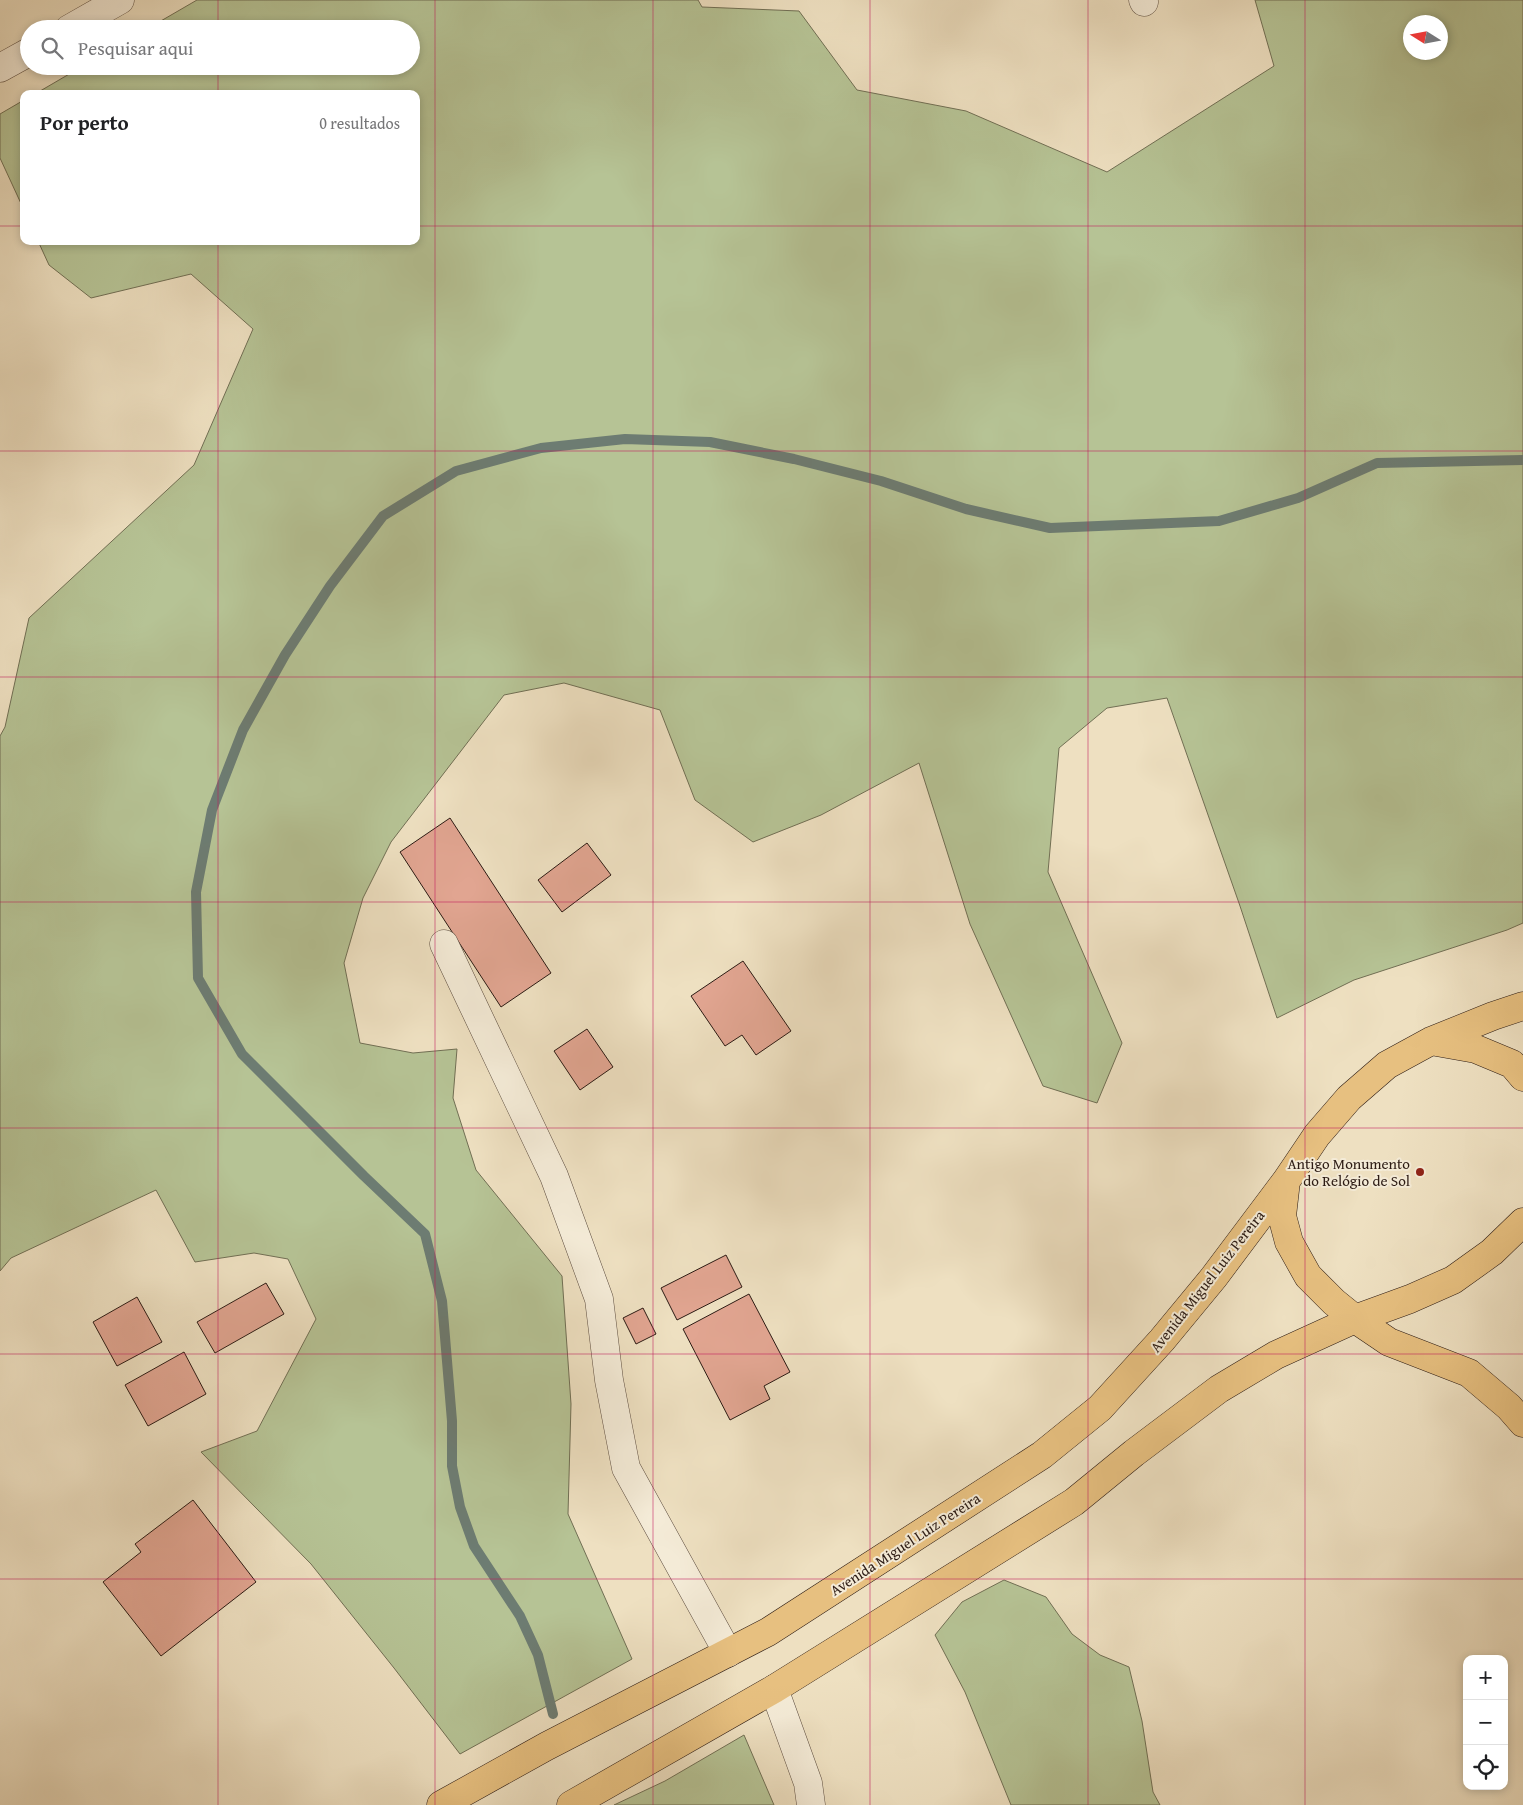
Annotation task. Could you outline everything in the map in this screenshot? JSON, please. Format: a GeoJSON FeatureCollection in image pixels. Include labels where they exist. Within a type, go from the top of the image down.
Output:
{"type":"FeatureCollection","features":[{"type":"Feature","properties":{"kind":"highway","name":"Avenida Miguel Luiz Pereira"},"geometry":{"type":"LineString","coordinates":[[441,1805],[547,1746],[768,1632],[1042,1455],[1100,1408],[1168,1333],[1214,1277],[1286,1181],[1317,1135],[1348,1098],[1387,1066],[1431,1041],[1523,1006]]}},
{"type":"Feature","properties":{"kind":"highway"},"geometry":{"type":"LineString","coordinates":[[1431,1041],[1476,1049],[1512,1064],[1523,1077]]}},
{"type":"Feature","properties":{"kind":"highway"},"geometry":{"type":"LineString","coordinates":[[1286,1181],[1282,1216],[1288,1242],[1308,1276],[1355,1320],[1389,1342],[1469,1374],[1509,1407],[1523,1423]]}},
{"type":"Feature","properties":{"kind":"highway"},"geometry":{"type":"LineString","coordinates":[[571,1805],[774,1689],[1074,1502],[1134,1453],[1219,1389],[1276,1355],[1453,1280],[1492,1252],[1523,1222]]}},
{"type":"Feature","properties":{"kind":"street"},"geometry":{"type":"LineString","coordinates":[[85,20],[120,0]]}},
{"type":"Feature","properties":{"kind":"street"},"geometry":{"type":"LineString","coordinates":[[0,68],[20,57]]}},
{"type":"Feature","properties":{"kind":"street"},"geometry":{"type":"LineString","coordinates":[[444,944],[554,1176],[599,1299],[609,1380],[626,1468],[728,1652]]}},
{"type":"Feature","properties":{"kind":"street"},"geometry":{"type":"LineString","coordinates":[[774,1689],[808,1783],[812,1805]]}},
{"type":"Feature","properties":{"kind":"green space"},"geometry":{"type":"Polygon","coordinates":[[[197,0],[698,0],[702,7],[799,11],[857,90],[966,111],[1107,172],[1274,66],[1255,0],[1523,0],[1523,923],[1507,930],[1354,980],[1277,1018],[1167,698],[1107,708],[1059,748],[1048,872],[1122,1043],[1097,1103],[1043,1086],[970,924],[919,763],[821,815],[753,842],[695,800],[660,710],[564,683],[504,695],[391,842],[363,898],[344,963],[360,1043],[413,1053],[457,1049],[453,1098],[476,1170],[562,1276],[571,1404],[568,1514],[632,1659],[460,1754],[311,1564],[201,1452],[257,1431],[316,1319],[288,1259],[254,1253],[195,1262],[156,1190],[11,1258],[0,1271],[0,736],[5,727],[29,618],[194,465],[253,329],[191,274],[91,298],[49,265],[40,245],[420,245],[420,90],[42,90],[68,75],[420,75],[420,20],[163,20],[197,0]]]}},
{"type":"Feature","properties":{"kind":"green space"},"geometry":{"type":"Polygon","coordinates":[[[20,102],[20,201],[0,158],[0,114],[20,102]]]}},
{"type":"Feature","properties":{"kind":"green space"},"geometry":{"type":"Polygon","coordinates":[[[1004,1580],[1046,1597],[1072,1634],[1100,1655],[1129,1667],[1142,1721],[1153,1792],[1160,1805],[1011,1805],[965,1692],[935,1635],[962,1602],[1004,1580]]]}},
{"type":"Feature","properties":{"kind":"green space"},"geometry":{"type":"Polygon","coordinates":[[[744,1735],[774,1805],[614,1805],[665,1781],[744,1735]]]}},
{"type":"Feature","properties":{"kind":"building"},"geometry":{"type":"Polygon","coordinates":[[[450,818],[551,973],[501,1007],[400,852],[450,818]]]}},
{"type":"Feature","properties":{"kind":"building"},"geometry":{"type":"Polygon","coordinates":[[[587,843],[611,875],[562,912],[538,880],[587,843]]]}},
{"type":"Feature","properties":{"kind":"building"},"geometry":{"type":"Polygon","coordinates":[[[743,961],[791,1031],[756,1055],[742,1035],[725,1046],[691,996],[743,961]]]}},
{"type":"Feature","properties":{"kind":"building"},"geometry":{"type":"Polygon","coordinates":[[[587,1029],[613,1067],[580,1090],[554,1051],[587,1029]]]}},
{"type":"Feature","properties":{"kind":"building"},"geometry":{"type":"Polygon","coordinates":[[[726,1255],[742,1287],[677,1320],[661,1288],[726,1255]]]}},
{"type":"Feature","properties":{"kind":"building"},"geometry":{"type":"Polygon","coordinates":[[[266,1283],[284,1314],[215,1353],[197,1322],[266,1283]]]}},
{"type":"Feature","properties":{"kind":"building"},"geometry":{"type":"Polygon","coordinates":[[[749,1294],[790,1372],[764,1386],[770,1399],[730,1420],[683,1329],[749,1294]]]}},
{"type":"Feature","properties":{"kind":"building"},"geometry":{"type":"Polygon","coordinates":[[[137,1297],[162,1342],[117,1366],[93,1322],[137,1297]]]}},
{"type":"Feature","properties":{"kind":"building"},"geometry":{"type":"Polygon","coordinates":[[[643,1308],[656,1334],[636,1344],[623,1318],[643,1308]]]}},
{"type":"Feature","properties":{"kind":"building"},"geometry":{"type":"Polygon","coordinates":[[[184,1352],[206,1394],[148,1426],[125,1385],[184,1352]]]}},
{"type":"Feature","properties":{"kind":"building"},"geometry":{"type":"Polygon","coordinates":[[[193,1500],[256,1582],[161,1656],[103,1582],[141,1552],[135,1544],[193,1500]]]}},
{"type":"Feature","properties":{"kind":"waterway"},"geometry":{"type":"LineString","coordinates":[[553,1714],[538,1655],[520,1616],[474,1546],[460,1507],[452,1466],[452,1421],[442,1301],[425,1234],[242,1054],[198,978],[196,892],[212,810],[243,730],[285,655],[330,586],[383,516],[456,471],[541,448],[625,439],[710,442],[794,459],[881,481],[966,509],[1050,528],[1219,521],[1298,498],[1377,463],[1523,460]]}},
{"type":"Feature","properties":{"kind":"place","name":"Antigo Monumento do Relógio de Sol"},"geometry":{"type":"Point","coordinates":[1420,1172]}}]}
